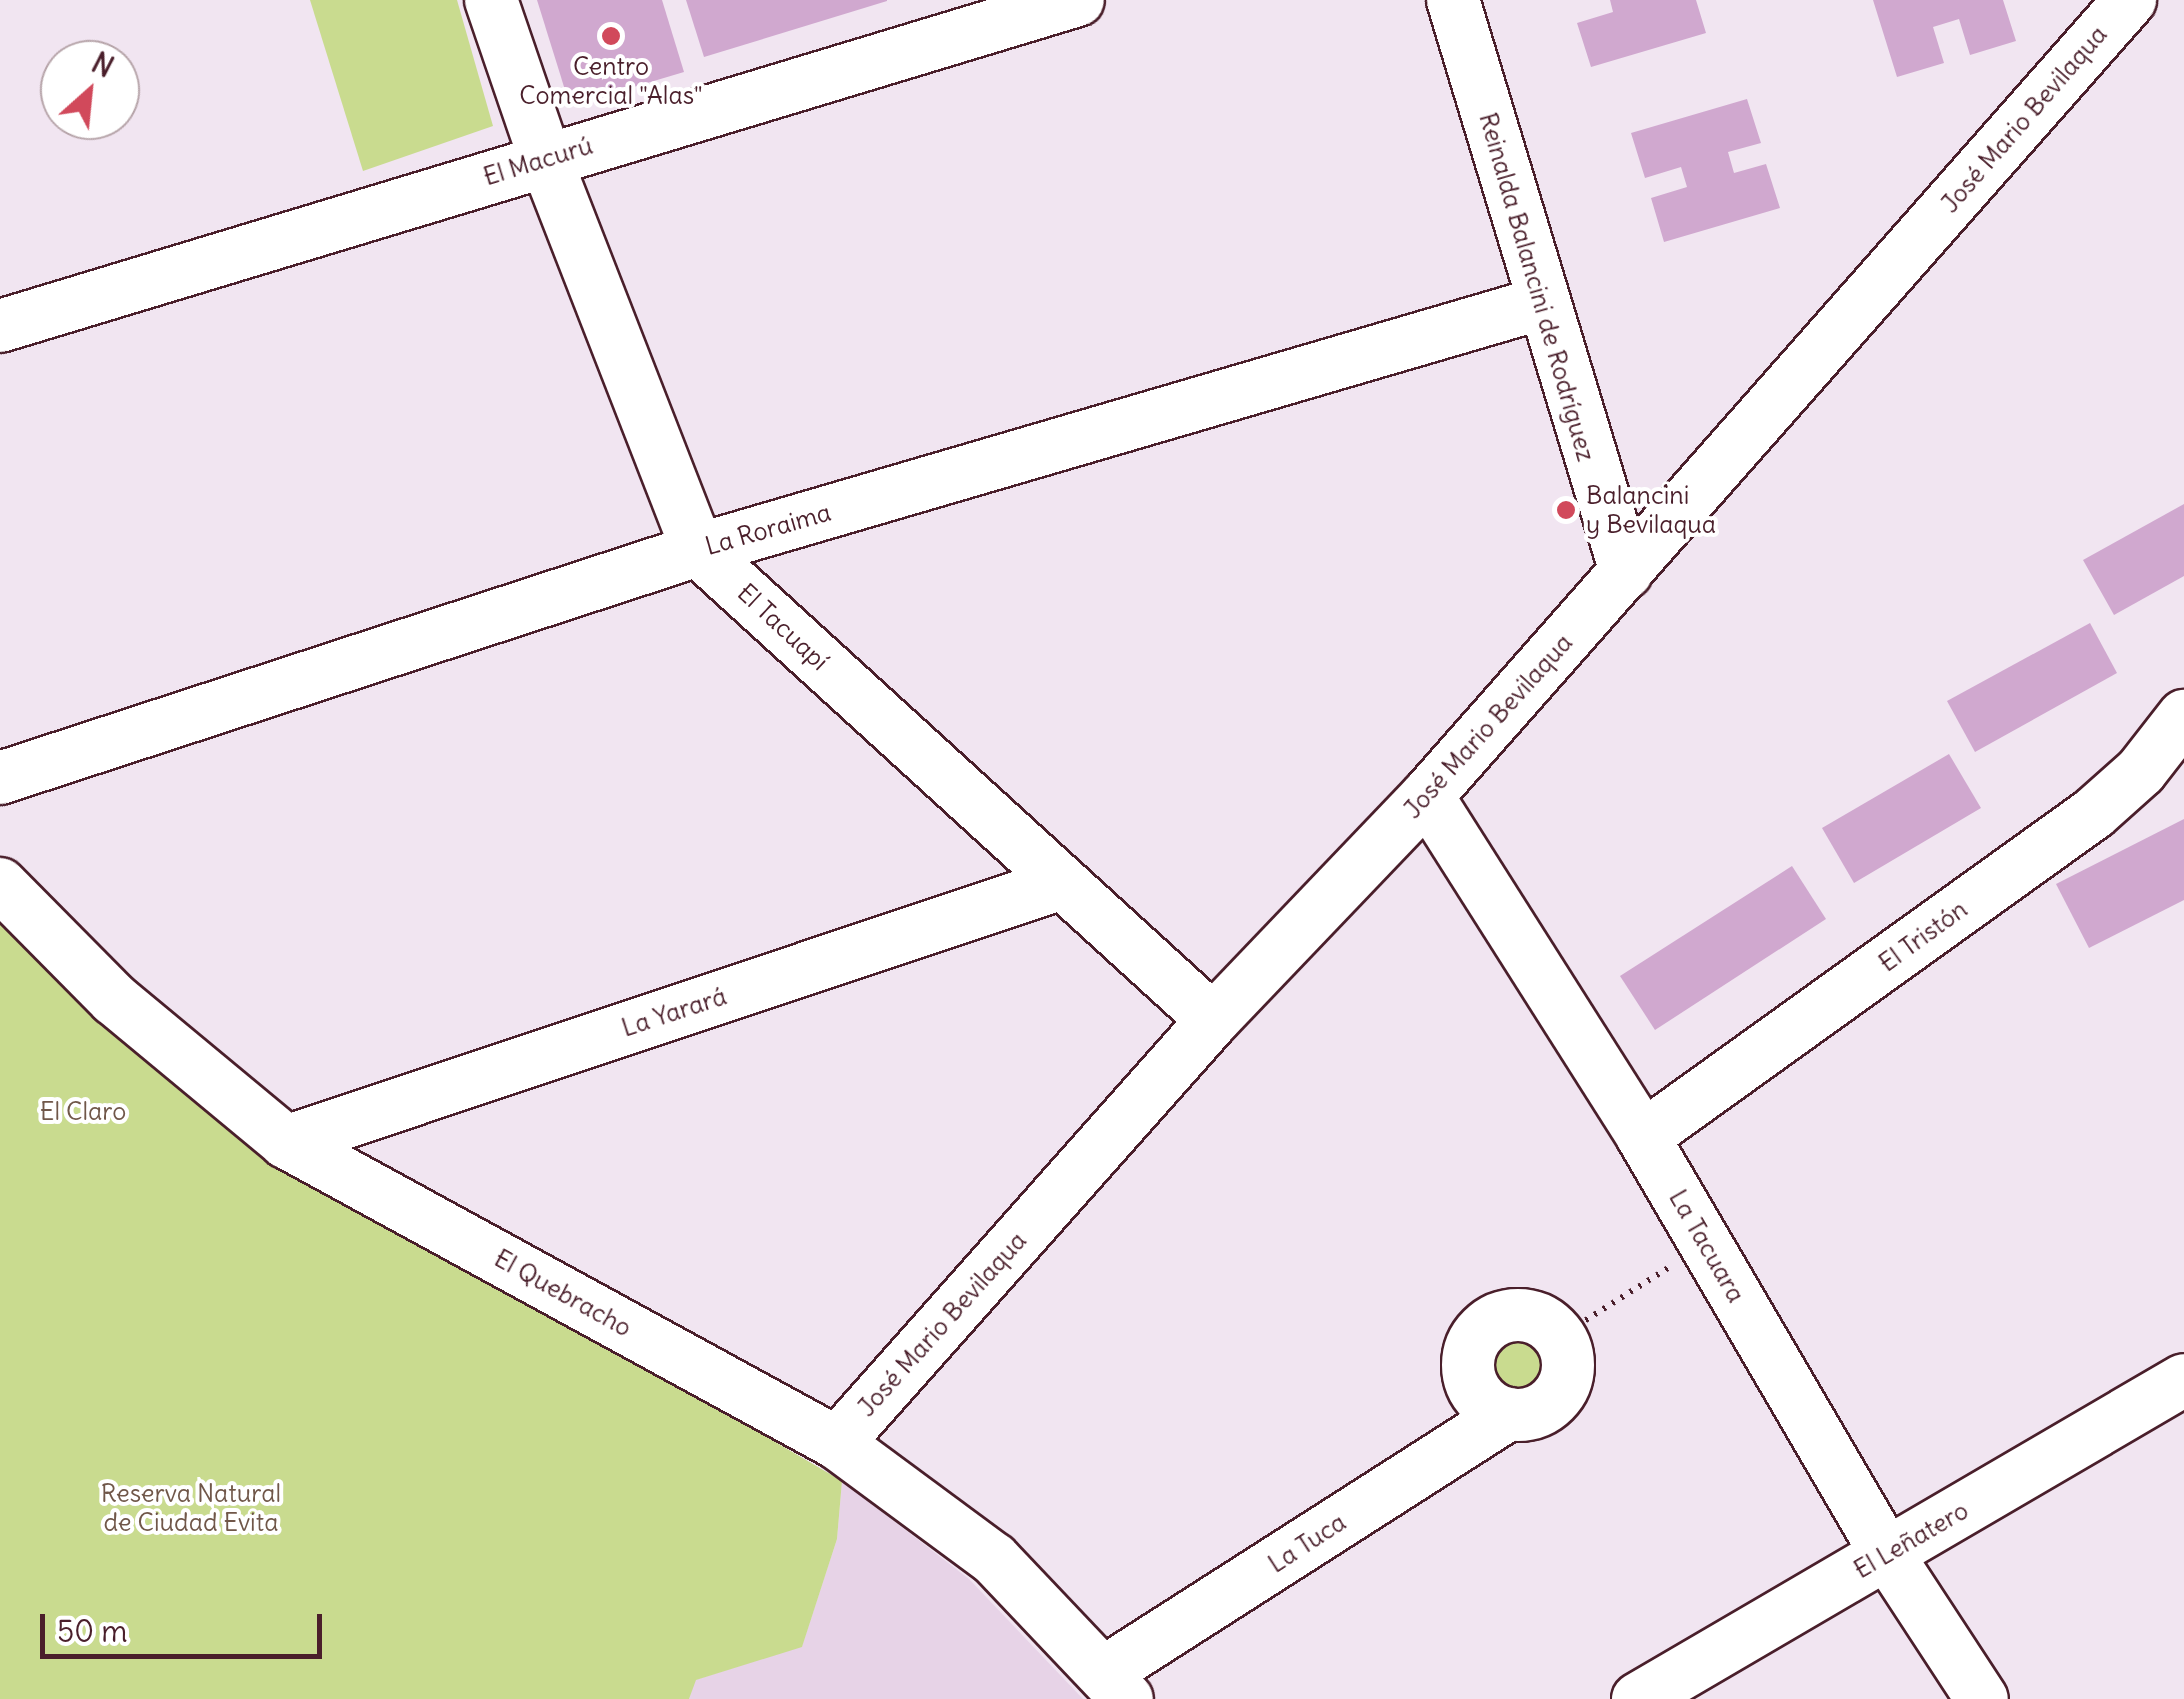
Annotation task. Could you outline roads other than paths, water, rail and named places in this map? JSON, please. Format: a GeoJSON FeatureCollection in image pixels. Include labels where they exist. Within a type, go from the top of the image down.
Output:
{"type":"FeatureCollection","features":[{"type":"Feature","properties":{"kind":"street","name":"El Tacuapí"},"geometry":{"type":"LineString","coordinates":[[491,0],[545,158],[698,550],[1213,1020]]}},
{"type":"Feature","properties":{"kind":"street","name":"El Macurú"},"geometry":{"type":"LineString","coordinates":[[0,326],[545,158],[1078,0]]}},
{"type":"Feature","properties":{"kind":"street","name":"Reinalda Balancini de Rodríguez"},"geometry":{"type":"LineString","coordinates":[[1453,0],[1626,572]]}},
{"type":"Feature","properties":{"kind":"street","name":"José Mario Bevilaqua"},"geometry":{"type":"LineString","coordinates":[[836,1442],[1213,1020],[1427,796],[1626,572],[2078,24],[2130,0]]}},
{"type":"Feature","properties":{"kind":"street","name":"La Roraima"},"geometry":{"type":"LineString","coordinates":[[0,778],[698,550],[1542,303]]}},
{"type":"Feature","properties":{"kind":"street","name":"El Tristón"},"geometry":{"type":"LineString","coordinates":[[1644,1137],[2094,813],[2141,771],[2184,716]]}},
{"type":"Feature","properties":{"kind":"street","name":"La Tacuara"},"geometry":{"type":"LineString","coordinates":[[1427,796],[1644,1137],[1886,1554],[1982,1699]]}},
{"type":"Feature","properties":{"kind":"street","name":"La Yarará"},"geometry":{"type":"LineString","coordinates":[[286,1142],[1062,883]]}},
{"type":"Feature","properties":{"kind":"street","name":"El Quebracho"},"geometry":{"type":"LineString","coordinates":[[0,884],[114,999],[286,1142],[836,1442],[994,1560],[1116,1685]]}},
{"type":"Feature","properties":{"kind":"street","name":"La Tuca"},"geometry":{"type":"LineString","coordinates":[[1116,1685],[1508,1414],[1540,1410],[1562,1388],[1568,1358],[1559,1337],[1544,1322],[1516,1314],[1486,1325],[1475,1338],[1468,1368],[1480,1398],[1508,1414]]}},
{"type":"Feature","properties":{"kind":"street","name":"El Leñatero"},"geometry":{"type":"LineString","coordinates":[[1638,1699],[2184,1380]]}},
{"type":"Feature","properties":{"kind":"place","name":"Centro Comercial \"Alas\""},"geometry":{"type":"Point","coordinates":[611,36]}},
{"type":"Feature","properties":{"kind":"place","name":"Balancini y Bevilaqua"},"geometry":{"type":"Point","coordinates":[1566,510]}},
{"type":"Feature","properties":{"kind":"park label","name":"El Claro"},"geometry":{"type":"Point","coordinates":[83,1111]}},
{"type":"Feature","properties":{"kind":"park label","name":"Reserva Natural de Ciudad Evita"},"geometry":{"type":"Point","coordinates":[191,1508]}}]}
